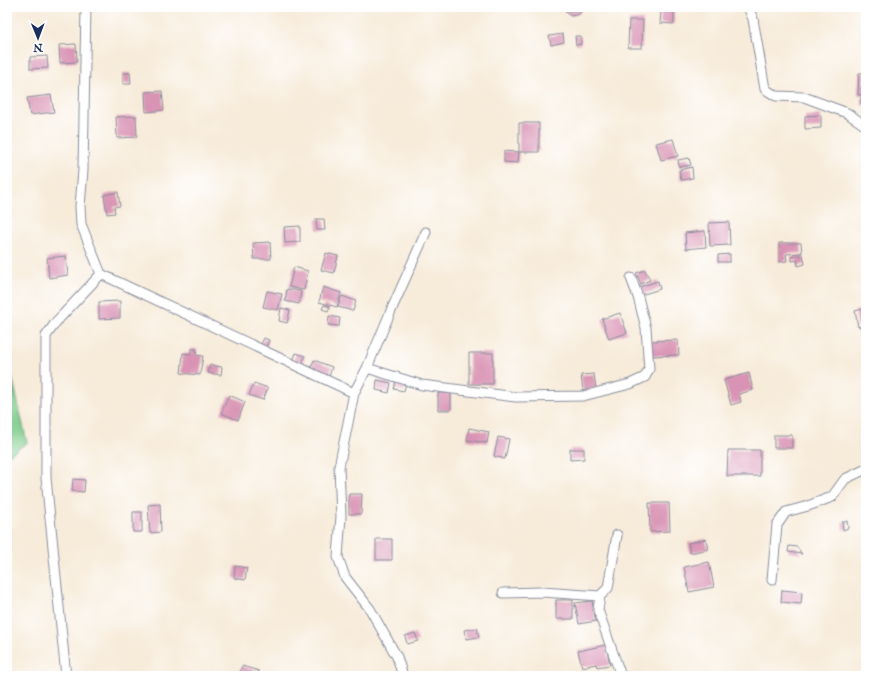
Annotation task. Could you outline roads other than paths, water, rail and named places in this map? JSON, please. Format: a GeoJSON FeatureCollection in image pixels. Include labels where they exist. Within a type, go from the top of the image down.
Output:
{"type":"FeatureCollection","features":[{"type":"Feature","properties":{"kind":"street"},"geometry":{"type":"LineString","coordinates":[[86,7],[83,170],[80,206],[81,224],[102,274],[354,393]]}},
{"type":"Feature","properties":{"kind":"street"},"geometry":{"type":"LineString","coordinates":[[748,7],[753,19],[765,89],[776,96],[804,97],[847,113],[866,126]]}},
{"type":"Feature","properties":{"kind":"street"},"geometry":{"type":"LineString","coordinates":[[402,676],[397,657],[370,609],[345,577],[338,557],[341,516],[338,467],[354,393],[367,368],[426,232]]}},
{"type":"Feature","properties":{"kind":"street"},"geometry":{"type":"LineString","coordinates":[[66,676],[46,478],[46,336],[56,322],[102,274]]}},
{"type":"Feature","properties":{"kind":"street"},"geometry":{"type":"LineString","coordinates":[[367,368],[422,385],[516,397],[583,396],[630,384],[645,376],[649,369],[646,328],[638,296],[631,278]]}},
{"type":"Feature","properties":{"kind":"street"},"geometry":{"type":"LineString","coordinates":[[772,580],[777,525],[786,512],[832,497],[845,479],[866,469]]}},
{"type":"Feature","properties":{"kind":"street"},"geometry":{"type":"LineString","coordinates":[[617,535],[608,588],[600,596],[598,610],[621,676]]}},
{"type":"Feature","properties":{"kind":"street"},"geometry":{"type":"LineString","coordinates":[[503,593],[542,592],[600,596]]}}]}
